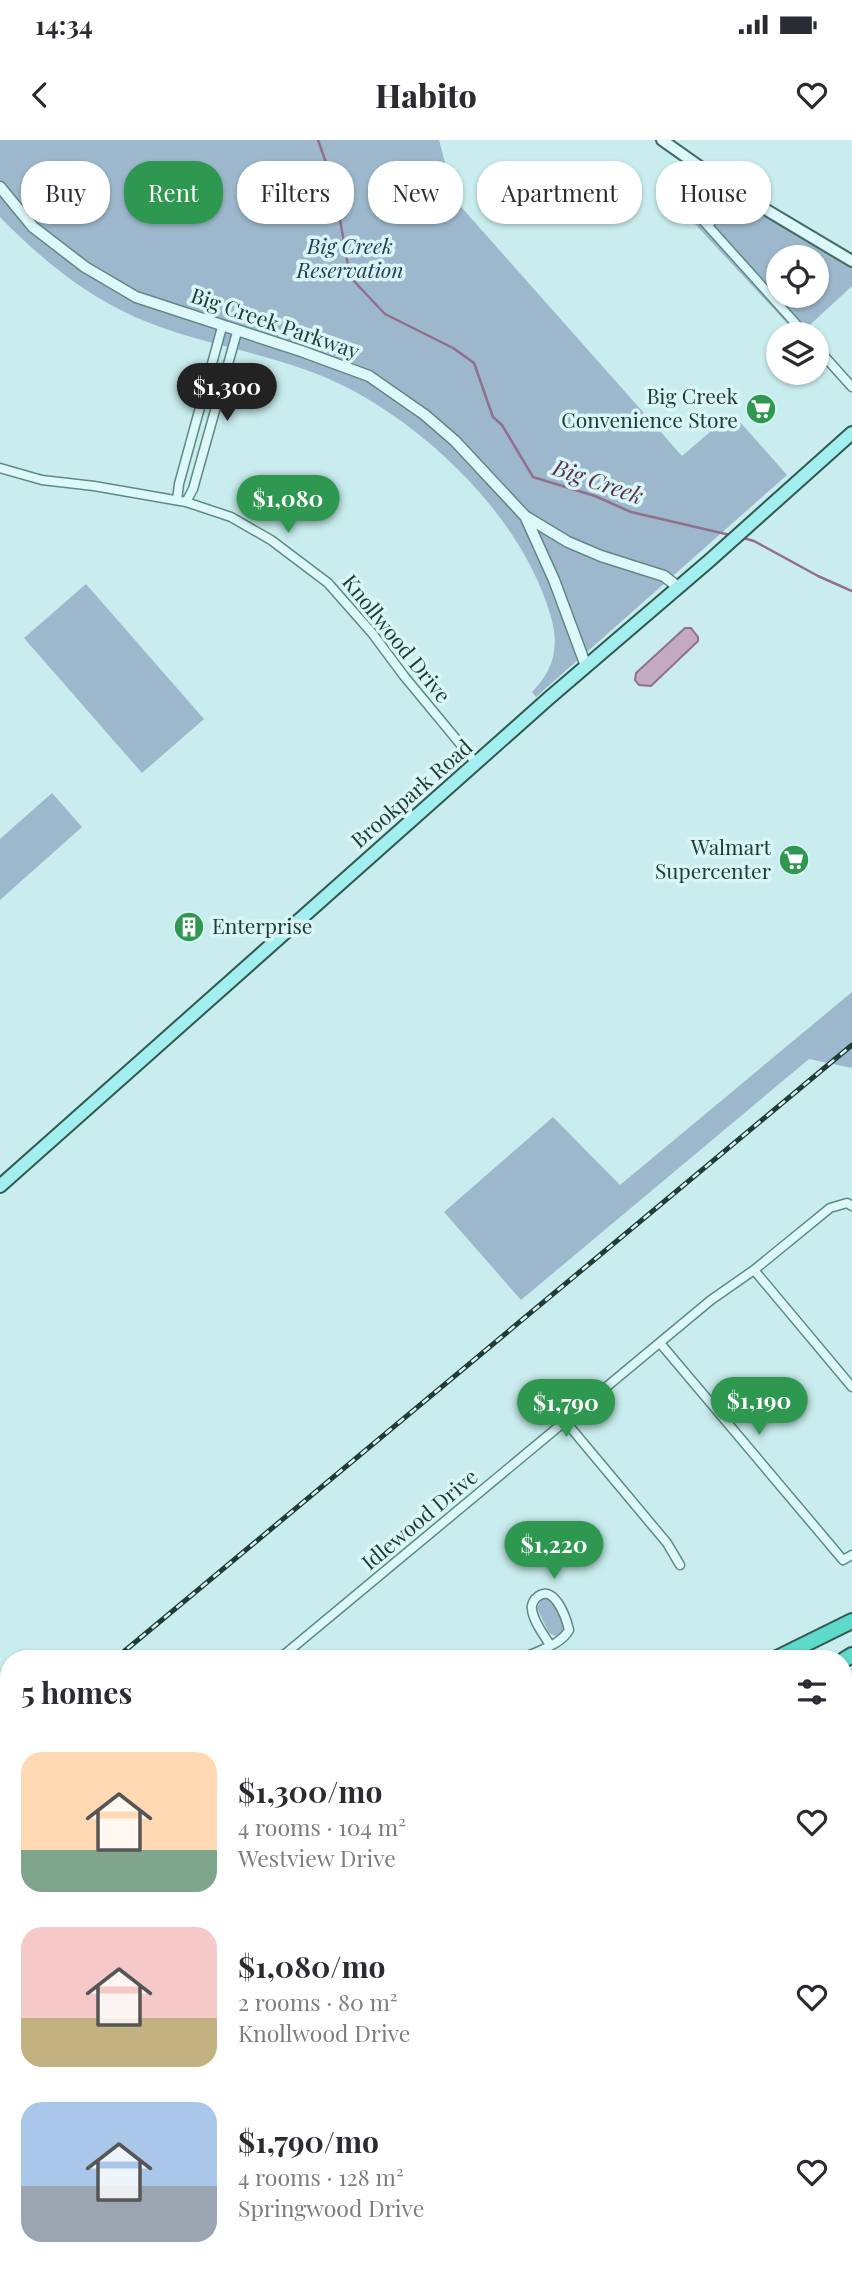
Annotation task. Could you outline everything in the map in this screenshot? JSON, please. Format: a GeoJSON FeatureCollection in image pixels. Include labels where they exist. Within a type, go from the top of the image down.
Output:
{"type":"FeatureCollection","features":[{"type":"Feature","properties":{"kind":"highway"},"geometry":{"type":"LineString","coordinates":[[793,1650],[852,1621]]}},
{"type":"Feature","properties":{"kind":"main road"},"geometry":{"type":"LineString","coordinates":[[662,140],[692,161]]}},
{"type":"Feature","properties":{"kind":"main road"},"geometry":{"type":"LineString","coordinates":[[771,213],[852,261]]}},
{"type":"Feature","properties":{"kind":"main road","name":"Brookpark Road"},"geometry":{"type":"LineString","coordinates":[[0,1186],[852,433]]}},
{"type":"Feature","properties":{"kind":"street","name":"Big Creek Parkway"},"geometry":{"type":"LineString","coordinates":[[0,187],[33,227],[85,267],[136,297],[369,376],[425,415],[454,441],[525,516],[568,542],[601,556],[664,576],[678,587]]}},
{"type":"Feature","properties":{"kind":"street"},"geometry":{"type":"LineString","coordinates":[[708,226],[794,322]]}},
{"type":"Feature","properties":{"kind":"street"},"geometry":{"type":"LineString","coordinates":[[181,501],[178,484],[222,327]]}},
{"type":"Feature","properties":{"kind":"street"},"geometry":{"type":"LineString","coordinates":[[181,501],[193,489],[237,332]]}},
{"type":"Feature","properties":{"kind":"street"},"geometry":{"type":"LineString","coordinates":[[829,361],[852,387]]}},
{"type":"Feature","properties":{"kind":"street"},"geometry":{"type":"LineString","coordinates":[[205,390],[220,393]]}},
{"type":"Feature","properties":{"kind":"street"},"geometry":{"type":"LineString","coordinates":[[190,442],[205,446]]}},
{"type":"Feature","properties":{"kind":"street","name":"Knollwood Drive"},"geometry":{"type":"LineString","coordinates":[[0,468],[42,480],[181,501],[231,517],[271,540],[328,583],[372,633],[476,763]]}},
{"type":"Feature","properties":{"kind":"street","name":"Big Creek Parkway"},"geometry":{"type":"LineString","coordinates":[[525,516],[554,580],[586,666]]}},
{"type":"Feature","properties":{"kind":"street","name":"Idlewood Drive"},"geometry":{"type":"LineString","coordinates":[[290,1650],[711,1300],[754,1270],[830,1208],[849,1204]]}},
{"type":"Feature","properties":{"kind":"street"},"geometry":{"type":"LineString","coordinates":[[754,1270],[852,1387]]}},
{"type":"Feature","properties":{"kind":"street"},"geometry":{"type":"LineString","coordinates":[[660,1343],[843,1560],[852,1555]]}},
{"type":"Feature","properties":{"kind":"street"},"geometry":{"type":"LineString","coordinates":[[565,1421],[667,1543],[681,1565]]}},
{"type":"Feature","properties":{"kind":"street"},"geometry":{"type":"LineString","coordinates":[[540,1650],[550,1645],[566,1637],[569,1630],[557,1601],[547,1593],[533,1602],[531,1611],[550,1645]]}},
{"type":"Feature","properties":{"kind":"green space","name":"Big Creek Reservation"},"geometry":{"type":"Polygon","coordinates":[[[0,140],[439,140],[445,161],[368,161],[368,224],[463,224],[463,209],[682,456],[732,413],[787,475],[536,697],[532,692],[551,663],[555,645],[545,599],[531,567],[512,535],[465,476],[437,450],[377,405],[321,375],[161,327],[97,297],[46,260],[0,217],[0,140]]]}},
{"type":"Feature","properties":{"kind":"green space"},"geometry":{"type":"Polygon","coordinates":[[[771,219],[816,245],[766,245],[766,301],[695,224],[771,224],[771,219]]]}},
{"type":"Feature","properties":{"kind":"green space"},"geometry":{"type":"Polygon","coordinates":[[[829,253],[852,266],[852,286],[829,307],[829,253]]]}},
{"type":"Feature","properties":{"kind":"green space"},"geometry":{"type":"Polygon","coordinates":[[[773,308],[828,308],[813,322],[786,322],[773,308]]]}},
{"type":"Feature","properties":{"kind":"green space"},"geometry":{"type":"Polygon","coordinates":[[[86,584],[204,719],[142,773],[24,638],[86,584]]]}},
{"type":"Feature","properties":{"kind":"green space"},"geometry":{"type":"Polygon","coordinates":[[[52,793],[82,827],[0,900],[0,839],[52,793]]]}},
{"type":"Feature","properties":{"kind":"green space"},"geometry":{"type":"Polygon","coordinates":[[[852,992],[852,1068],[809,1059],[521,1300],[444,1212],[553,1117],[620,1185],[852,992]]]}},
{"type":"Feature","properties":{"kind":"green space"},"geometry":{"type":"Polygon","coordinates":[[[547,1597],[554,1601],[566,1629],[564,1634],[557,1637],[549,1633],[537,1608],[542,1598],[547,1597]]]}},
{"type":"Feature","properties":{"kind":"shaded area"},"geometry":{"type":"Polygon","coordinates":[[[685,628],[691,628],[698,641],[651,686],[639,685],[635,680],[636,673],[685,628]]]}},
{"type":"Feature","properties":{"kind":"waterway","name":"Big Creek"},"geometry":{"type":"LineString","coordinates":[[318,140],[334,185],[350,277],[385,314],[453,348],[474,363],[493,417],[502,425],[533,477],[595,496],[631,512],[730,535]]}},
{"type":"Feature","properties":{"kind":"waterway","name":"Big Creek"},"geometry":{"type":"LineString","coordinates":[[743,538],[754,541],[852,591]]}},
{"type":"Feature","properties":{"kind":"railway"},"geometry":{"type":"LineString","coordinates":[[126,1650],[852,1045]]}},
{"type":"Feature","properties":{"kind":"place","name":"Big Creek Convenience Store"},"geometry":{"type":"Point","coordinates":[761,409]}},
{"type":"Feature","properties":{"kind":"place","name":"Walmart Supercenter"},"geometry":{"type":"Point","coordinates":[794,860]}},
{"type":"Feature","properties":{"kind":"place","name":"Enterprise"},"geometry":{"type":"Point","coordinates":[189,927]}}]}
